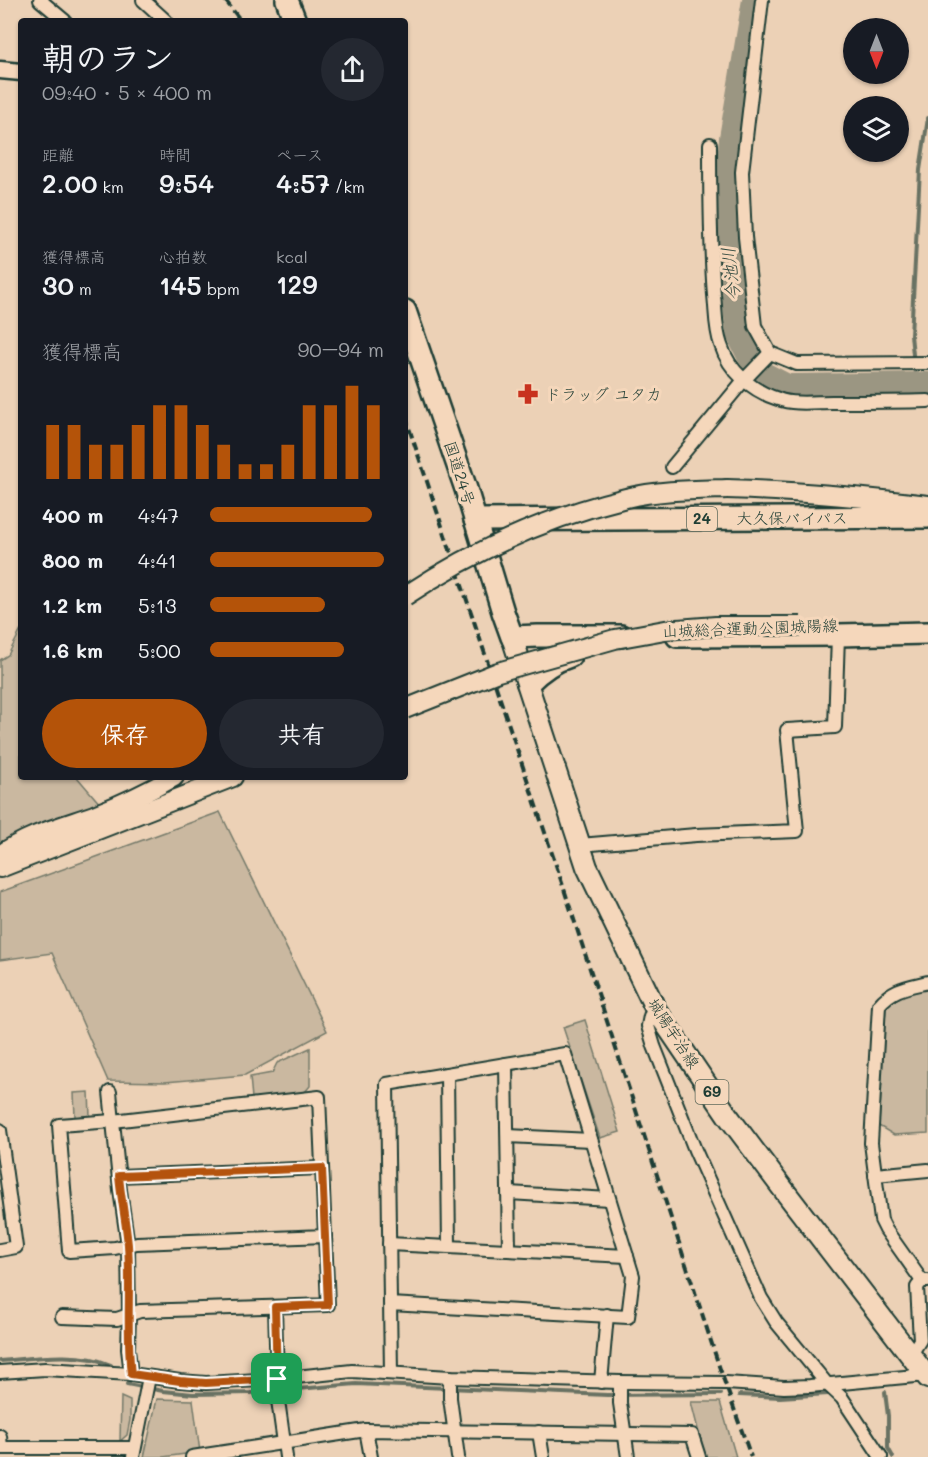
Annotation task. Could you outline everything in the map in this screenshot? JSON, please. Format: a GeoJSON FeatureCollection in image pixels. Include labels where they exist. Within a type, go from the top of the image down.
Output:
{"type":"FeatureCollection","features":[{"type":"Feature","properties":{"kind":"highway"},"geometry":{"type":"LineString","coordinates":[[287,0],[294,18]]}},
{"type":"Feature","properties":{"kind":"highway","name":"国道24号"},"geometry":{"type":"LineString","coordinates":[[408,320],[466,489],[512,637]]}},
{"type":"Feature","properties":{"kind":"highway","name":"大久保バイパス"},"geometry":{"type":"LineString","coordinates":[[476,520],[928,517]]}},
{"type":"Feature","properties":{"kind":"highway"},"geometry":{"type":"LineString","coordinates":[[512,637],[928,633]]}},
{"type":"Feature","properties":{"kind":"highway"},"geometry":{"type":"LineString","coordinates":[[528,683],[542,670],[563,658],[598,648],[664,636]]}},
{"type":"Feature","properties":{"kind":"main road"},"geometry":{"type":"LineString","coordinates":[[408,594],[460,562],[515,535],[575,512],[628,498],[677,490],[775,490],[928,505]]}},
{"type":"Feature","properties":{"kind":"main road","name":"山城総合運動公園城陽線"},"geometry":{"type":"LineString","coordinates":[[408,708],[498,672],[615,639],[665,630],[716,626],[928,622]]}},
{"type":"Feature","properties":{"kind":"main road","name":"城陽宇治線"},"geometry":{"type":"LineString","coordinates":[[512,637],[587,867],[656,1010],[749,1143],[839,1264],[927,1376]]}},
{"type":"Feature","properties":{"kind":"main road"},"geometry":{"type":"LineString","coordinates":[[0,855],[21,842],[123,804],[169,780]]}},
{"type":"Feature","properties":{"kind":"main road"},"geometry":{"type":"LineString","coordinates":[[0,868],[225,780]]}},
{"type":"Feature","properties":{"kind":"street"},"geometry":{"type":"LineString","coordinates":[[40,0],[61,18]]}},
{"type":"Feature","properties":{"kind":"street"},"geometry":{"type":"LineString","coordinates":[[143,0],[163,18]]}},
{"type":"Feature","properties":{"kind":"street"},"geometry":{"type":"LineString","coordinates":[[762,0],[742,172],[745,237],[755,326],[770,353],[797,364],[928,363]]}},
{"type":"Feature","properties":{"kind":"street"},"geometry":{"type":"LineString","coordinates":[[0,70],[18,72]]}},
{"type":"Feature","properties":{"kind":"street"},"geometry":{"type":"LineString","coordinates":[[711,144],[712,272],[717,325],[720,344],[734,370],[759,391],[780,400],[805,402],[928,401]]}},
{"type":"Feature","properties":{"kind":"street"},"geometry":{"type":"LineString","coordinates":[[672,467],[770,353]]}},
{"type":"Feature","properties":{"kind":"street"},"geometry":{"type":"LineString","coordinates":[[580,845],[696,835],[797,831],[787,730],[835,727],[838,635]]}},
{"type":"Feature","properties":{"kind":"street"},"geometry":{"type":"LineString","coordinates":[[909,1353],[920,1340],[917,1287],[925,1281],[881,1220],[871,1127],[879,1005],[887,995],[928,982]]}},
{"type":"Feature","properties":{"kind":"street"},"geometry":{"type":"LineString","coordinates":[[656,1010],[650,1016],[648,1026],[654,1046],[695,1150],[761,1298],[776,1322],[827,1384],[842,1398],[881,1457]]}},
{"type":"Feature","properties":{"kind":"street"},"geometry":{"type":"LineString","coordinates":[[390,1304],[628,1317],[633,1276],[565,1054],[387,1084],[389,1244],[391,1373]]}},
{"type":"Feature","properties":{"kind":"street"},"geometry":{"type":"LineString","coordinates":[[506,1064],[509,1250]]}},
{"type":"Feature","properties":{"kind":"street"},"geometry":{"type":"LineString","coordinates":[[447,1074],[449,1247]]}},
{"type":"Feature","properties":{"kind":"street"},"geometry":{"type":"LineString","coordinates":[[110,1092],[128,1245],[128,1348],[131,1374]]}},
{"type":"Feature","properties":{"kind":"street"},"geometry":{"type":"LineString","coordinates":[[62,1317],[117,1320],[140,1311],[328,1305],[319,1097],[113,1121],[59,1125],[69,1251],[115,1248],[137,1243],[325,1236]]}},
{"type":"Feature","properties":{"kind":"street"},"geometry":{"type":"LineString","coordinates":[[0,1130],[4,1196],[16,1246],[0,1250]]}},
{"type":"Feature","properties":{"kind":"street"},"geometry":{"type":"LineString","coordinates":[[508,1136],[591,1140]]}},
{"type":"Feature","properties":{"kind":"street"},"geometry":{"type":"LineString","coordinates":[[119,1176],[322,1168]]}},
{"type":"Feature","properties":{"kind":"street"},"geometry":{"type":"LineString","coordinates":[[875,1175],[928,1170]]}},
{"type":"Feature","properties":{"kind":"street"},"geometry":{"type":"LineString","coordinates":[[509,1194],[609,1199]]}},
{"type":"Feature","properties":{"kind":"street"},"geometry":{"type":"LineString","coordinates":[[389,1244],[627,1256]]}},
{"type":"Feature","properties":{"kind":"street"},"geometry":{"type":"LineString","coordinates":[[275,1307],[276,1385],[286,1457]]}},
{"type":"Feature","properties":{"kind":"street"},"geometry":{"type":"LineString","coordinates":[[601,1382],[607,1316]]}},
{"type":"Feature","properties":{"kind":"street"},"geometry":{"type":"LineString","coordinates":[[0,1372],[45,1368],[131,1374],[147,1385],[180,1381],[276,1385],[352,1371],[450,1380],[601,1382],[620,1392],[726,1383],[784,1387],[810,1386],[927,1376]]}},
{"type":"Feature","properties":{"kind":"street"},"geometry":{"type":"LineString","coordinates":[[450,1380],[450,1398],[458,1457]]}},
{"type":"Feature","properties":{"kind":"street"},"geometry":{"type":"LineString","coordinates":[[0,1446],[134,1452],[147,1385]]}},
{"type":"Feature","properties":{"kind":"street"},"geometry":{"type":"LineString","coordinates":[[620,1392],[628,1457]]}},
{"type":"Feature","properties":{"kind":"street"},"geometry":{"type":"LineString","coordinates":[[366,1430],[371,1457]]}},
{"type":"Feature","properties":{"kind":"street"},"geometry":{"type":"LineString","coordinates":[[198,1457],[366,1430],[692,1435],[699,1457]]}},
{"type":"Feature","properties":{"kind":"street"},"geometry":{"type":"LineString","coordinates":[[539,1432],[543,1457]]}},
{"type":"Feature","properties":{"kind":"shaded area"},"geometry":{"type":"Polygon","coordinates":[[[18,636],[18,780],[80,780],[106,811],[0,846],[0,660],[8,655],[18,636]]]}},
{"type":"Feature","properties":{"kind":"shaded area"},"geometry":{"type":"Polygon","coordinates":[[[220,812],[327,1031],[245,1075],[165,1082],[108,1081],[52,953],[0,960],[0,892],[220,812]]]}},
{"type":"Feature","properties":{"kind":"shaded area"},"geometry":{"type":"Polygon","coordinates":[[[928,989],[928,1133],[894,1135],[879,1126],[886,1005],[900,995],[928,989]]]}},
{"type":"Feature","properties":{"kind":"shaded area"},"geometry":{"type":"Polygon","coordinates":[[[585,1020],[620,1132],[600,1138],[563,1027],[585,1020]]]}},
{"type":"Feature","properties":{"kind":"shaded area"},"geometry":{"type":"Polygon","coordinates":[[[310,1048],[310,1086],[304,1093],[252,1098],[250,1077],[272,1073],[277,1063],[310,1048]]]}},
{"type":"Feature","properties":{"kind":"shaded area"},"geometry":{"type":"Polygon","coordinates":[[[89,1092],[90,1116],[75,1117],[74,1093],[89,1092]]]}},
{"type":"Feature","properties":{"kind":"shaded area"},"geometry":{"type":"Polygon","coordinates":[[[121,1397],[130,1401],[130,1420],[127,1435],[120,1441],[121,1397]]]}},
{"type":"Feature","properties":{"kind":"shaded area"},"geometry":{"type":"Polygon","coordinates":[[[157,1399],[193,1400],[200,1452],[144,1457],[157,1399]]]}},
{"type":"Feature","properties":{"kind":"shaded area"},"geometry":{"type":"Polygon","coordinates":[[[691,1402],[720,1402],[736,1457],[705,1457],[691,1402]]]}},
{"type":"Feature","properties":{"kind":"waterway","name":"今池川"},"geometry":{"type":"LineString","coordinates":[[754,0],[731,138],[727,185],[727,237],[738,334],[760,372],[787,386],[928,384]]}},
{"type":"Feature","properties":{"kind":"waterway"},"geometry":{"type":"LineString","coordinates":[[916,384],[911,335],[920,170],[928,118]]}},
{"type":"Feature","properties":{"kind":"waterway"},"geometry":{"type":"LineString","coordinates":[[0,1361],[71,1357],[111,1365]]}},
{"type":"Feature","properties":{"kind":"waterway"},"geometry":{"type":"LineString","coordinates":[[127,1384],[193,1394],[251,1393],[356,1384],[607,1395],[721,1394]]}},
{"type":"Feature","properties":{"kind":"waterway"},"geometry":{"type":"LineString","coordinates":[[885,1392],[888,1448],[893,1457]]}},
{"type":"Feature","properties":{"kind":"waterway"},"geometry":{"type":"LineString","coordinates":[[739,1395],[780,1397],[828,1394]]}},
{"type":"Feature","properties":{"kind":"railway"},"geometry":{"type":"LineString","coordinates":[[225,0],[239,18]]}},
{"type":"Feature","properties":{"kind":"railway"},"geometry":{"type":"LineString","coordinates":[[408,425],[751,1457]]}},
{"type":"Feature","properties":{"kind":"place","name":"ドラッグ ユタカ"},"geometry":{"type":"Point","coordinates":[528,394]}},
{"type":"Feature","properties":{"kind":"route"},"geometry":{"type":"LineString","coordinates":[[322,1168],[328,1305],[275,1307],[277,1379],[206,1383],[131,1374],[128,1348],[128,1245],[119,1176],[322,1168]]}}]}
